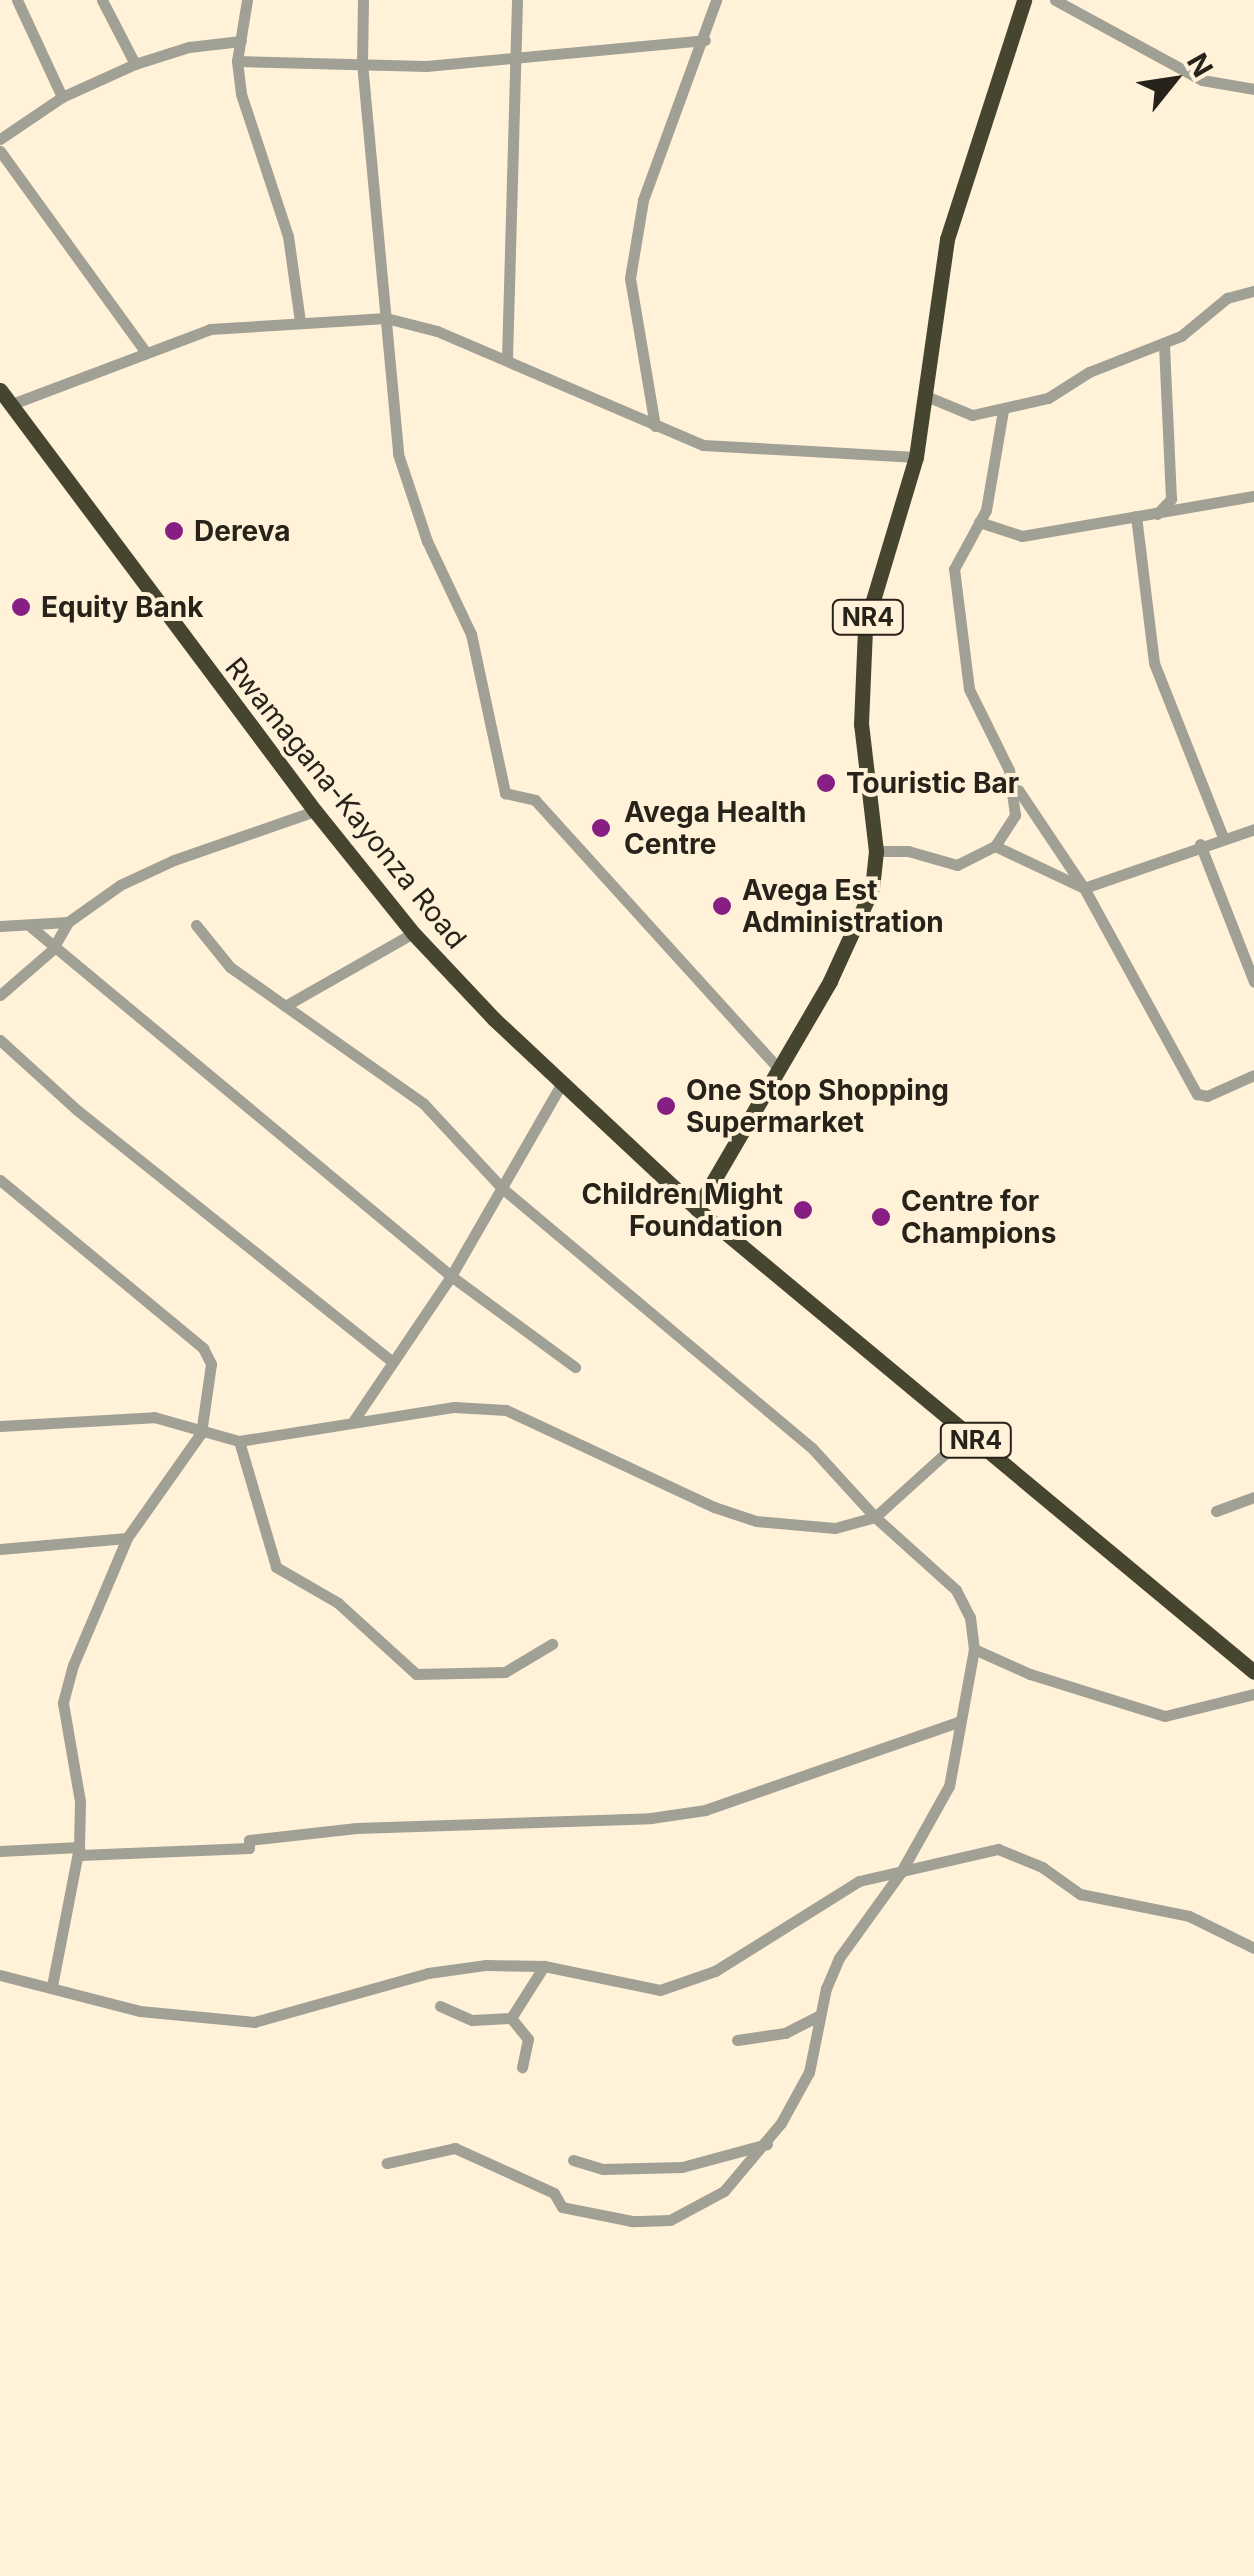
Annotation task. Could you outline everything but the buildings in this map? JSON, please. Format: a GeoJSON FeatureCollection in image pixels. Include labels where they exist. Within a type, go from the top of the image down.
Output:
{"type":"FeatureCollection","features":[{"type":"Feature","properties":{"kind":"highway","name":"NR4"},"geometry":{"type":"LineString","coordinates":[[1024,0],[947,239],[916,457],[865,627],[860,668],[876,852],[865,912],[697,1208],[1254,1672]]}},
{"type":"Feature","properties":{"kind":"highway","name":"Rwamagana-Kayonza Road"},"geometry":{"type":"LineString","coordinates":[[0,390],[315,812],[413,933],[561,1085],[697,1208]]}},
{"type":"Feature","properties":{"kind":"street"},"geometry":{"type":"LineString","coordinates":[[102,0],[135,64]]}},
{"type":"Feature","properties":{"kind":"street"},"geometry":{"type":"LineString","coordinates":[[247,0],[237,61],[251,130],[288,236],[300,321]]}},
{"type":"Feature","properties":{"kind":"street"},"geometry":{"type":"LineString","coordinates":[[363,0],[362,63],[398,454],[427,541],[471,634],[505,794],[535,800],[778,1068]]}},
{"type":"Feature","properties":{"kind":"street"},"geometry":{"type":"LineString","coordinates":[[507,359],[517,0]]}},
{"type":"Feature","properties":{"kind":"street"},"geometry":{"type":"LineString","coordinates":[[655,426],[630,278],[644,200],[705,40],[716,0]]}},
{"type":"Feature","properties":{"kind":"street"},"geometry":{"type":"LineString","coordinates":[[1055,0],[1202,80],[1254,89]]}},
{"type":"Feature","properties":{"kind":"street"},"geometry":{"type":"LineString","coordinates":[[19,1],[62,98]]}},
{"type":"Feature","properties":{"kind":"street"},"geometry":{"type":"LineString","coordinates":[[237,61],[426,66],[705,40]]}},
{"type":"Feature","properties":{"kind":"street"},"geometry":{"type":"LineString","coordinates":[[0,139],[62,98],[135,64],[189,47],[241,41]]}},
{"type":"Feature","properties":{"kind":"street"},"geometry":{"type":"LineString","coordinates":[[0,151],[145,351]]}},
{"type":"Feature","properties":{"kind":"street"},"geometry":{"type":"LineString","coordinates":[[926,396],[972,415],[1048,398],[1089,372],[1164,342],[1227,298],[1254,291]]}},
{"type":"Feature","properties":{"kind":"street"},"geometry":{"type":"LineString","coordinates":[[12,404],[210,329],[386,318],[437,330],[655,426],[739,450],[916,457]]}},
{"type":"Feature","properties":{"kind":"street"},"geometry":{"type":"LineString","coordinates":[[1157,514],[1172,499],[1164,342]]}},
{"type":"Feature","properties":{"kind":"street"},"geometry":{"type":"LineString","coordinates":[[1003,411],[998,471],[979,522],[959,554],[956,597],[969,689],[1012,781],[1084,888],[1196,1094],[1207,1096],[1254,1075]]}},
{"type":"Feature","properties":{"kind":"street"},"geometry":{"type":"LineString","coordinates":[[979,522],[1022,536],[1254,496]]}},
{"type":"Feature","properties":{"kind":"street"},"geometry":{"type":"LineString","coordinates":[[1136,516],[1154,663],[1222,836]]}},
{"type":"Feature","properties":{"kind":"street"},"geometry":{"type":"LineString","coordinates":[[876,852],[908,852],[946,865],[995,846],[1014,815],[1012,781]]}},
{"type":"Feature","properties":{"kind":"street"},"geometry":{"type":"LineString","coordinates":[[0,926],[68,922],[156,868],[315,812]]}},
{"type":"Feature","properties":{"kind":"street"},"geometry":{"type":"LineString","coordinates":[[995,846],[1084,888],[1222,836],[1254,829]]}},
{"type":"Feature","properties":{"kind":"street"},"geometry":{"type":"LineString","coordinates":[[1200,844],[1254,982]]}},
{"type":"Feature","properties":{"kind":"street"},"geometry":{"type":"LineString","coordinates":[[0,995],[52,950],[68,922]]}},
{"type":"Feature","properties":{"kind":"street"},"geometry":{"type":"LineString","coordinates":[[31,926],[52,950],[196,1060],[451,1276],[574,1366]]}},
{"type":"Feature","properties":{"kind":"street"},"geometry":{"type":"LineString","coordinates":[[196,926],[214,952],[423,1103],[502,1188],[812,1448],[875,1517],[964,1599],[974,1649],[957,1722],[949,1786],[901,1872],[839,1958],[819,2016],[809,2072],[766,2144],[724,2191],[670,2220],[632,2220],[562,2207],[554,2192],[455,2148],[387,2163]]}},
{"type":"Feature","properties":{"kind":"street"},"geometry":{"type":"LineString","coordinates":[[285,1006],[413,933]]}},
{"type":"Feature","properties":{"kind":"street"},"geometry":{"type":"LineString","coordinates":[[0,1040],[77,1110],[391,1361]]}},
{"type":"Feature","properties":{"kind":"street"},"geometry":{"type":"LineString","coordinates":[[354,1420],[451,1276],[561,1085]]}},
{"type":"Feature","properties":{"kind":"street"},"geometry":{"type":"LineString","coordinates":[[0,1180],[203,1348],[211,1378],[201,1433],[127,1538],[72,1665],[63,1703],[80,1802],[80,1855],[249,1848],[249,1840],[356,1828],[652,1818],[723,1804],[957,1722]]}},
{"type":"Feature","properties":{"kind":"street"},"geometry":{"type":"LineString","coordinates":[[0,1426],[154,1417],[238,1441],[454,1407],[506,1410],[756,1521],[835,1528],[875,1517],[968,1433]]}},
{"type":"Feature","properties":{"kind":"street"},"geometry":{"type":"LineString","coordinates":[[238,1441],[276,1567],[338,1603],[416,1674],[505,1672],[552,1644]]}},
{"type":"Feature","properties":{"kind":"street"},"geometry":{"type":"LineString","coordinates":[[1216,1511],[1254,1497]]}},
{"type":"Feature","properties":{"kind":"street"},"geometry":{"type":"LineString","coordinates":[[0,1548],[127,1538]]}},
{"type":"Feature","properties":{"kind":"street"},"geometry":{"type":"LineString","coordinates":[[974,1649],[1030,1674],[1165,1716],[1254,1694]]}},
{"type":"Feature","properties":{"kind":"street"},"geometry":{"type":"LineString","coordinates":[[0,1851],[79,1847]]}},
{"type":"Feature","properties":{"kind":"street"},"geometry":{"type":"LineString","coordinates":[[52,1986],[79,1847]]}},
{"type":"Feature","properties":{"kind":"street"},"geometry":{"type":"LineString","coordinates":[[0,1975],[159,2014],[254,2022],[428,1974],[544,1966],[618,1985],[685,1985],[844,1887],[998,1849],[1042,1866],[1080,1894],[1189,1916],[1254,1948]]}},
{"type":"Feature","properties":{"kind":"street"},"geometry":{"type":"LineString","coordinates":[[868,1879],[874,1906]]}},
{"type":"Feature","properties":{"kind":"street"},"geometry":{"type":"LineString","coordinates":[[511,2018],[544,1966]]}},
{"type":"Feature","properties":{"kind":"street"},"geometry":{"type":"LineString","coordinates":[[440,2006],[472,2020],[511,2018]]}},
{"type":"Feature","properties":{"kind":"street"},"geometry":{"type":"LineString","coordinates":[[737,2040],[784,2032],[819,2016]]}},
{"type":"Feature","properties":{"kind":"street"},"geometry":{"type":"LineString","coordinates":[[511,2018],[528,2039],[522,2068]]}},
{"type":"Feature","properties":{"kind":"street"},"geometry":{"type":"LineString","coordinates":[[573,2160],[604,2169],[682,2167],[766,2144]]}},
{"type":"Feature","properties":{"kind":"place","name":"Dereva"},"geometry":{"type":"Point","coordinates":[174,531]}},
{"type":"Feature","properties":{"kind":"place","name":"Equity Bank"},"geometry":{"type":"Point","coordinates":[21,607]}},
{"type":"Feature","properties":{"kind":"place","name":"Touristic Bar"},"geometry":{"type":"Point","coordinates":[826,783]}},
{"type":"Feature","properties":{"kind":"place","name":"Avega Health Centre"},"geometry":{"type":"Point","coordinates":[601,828]}},
{"type":"Feature","properties":{"kind":"place","name":"Avega Est Administration"},"geometry":{"type":"Point","coordinates":[722,906]}},
{"type":"Feature","properties":{"kind":"place","name":"One Stop Shopping Supermarket"},"geometry":{"type":"Point","coordinates":[666,1106]}},
{"type":"Feature","properties":{"kind":"place","name":"Children Might Foundation"},"geometry":{"type":"Point","coordinates":[803,1210]}},
{"type":"Feature","properties":{"kind":"place","name":"Centre for Champions"},"geometry":{"type":"Point","coordinates":[881,1217]}}]}
